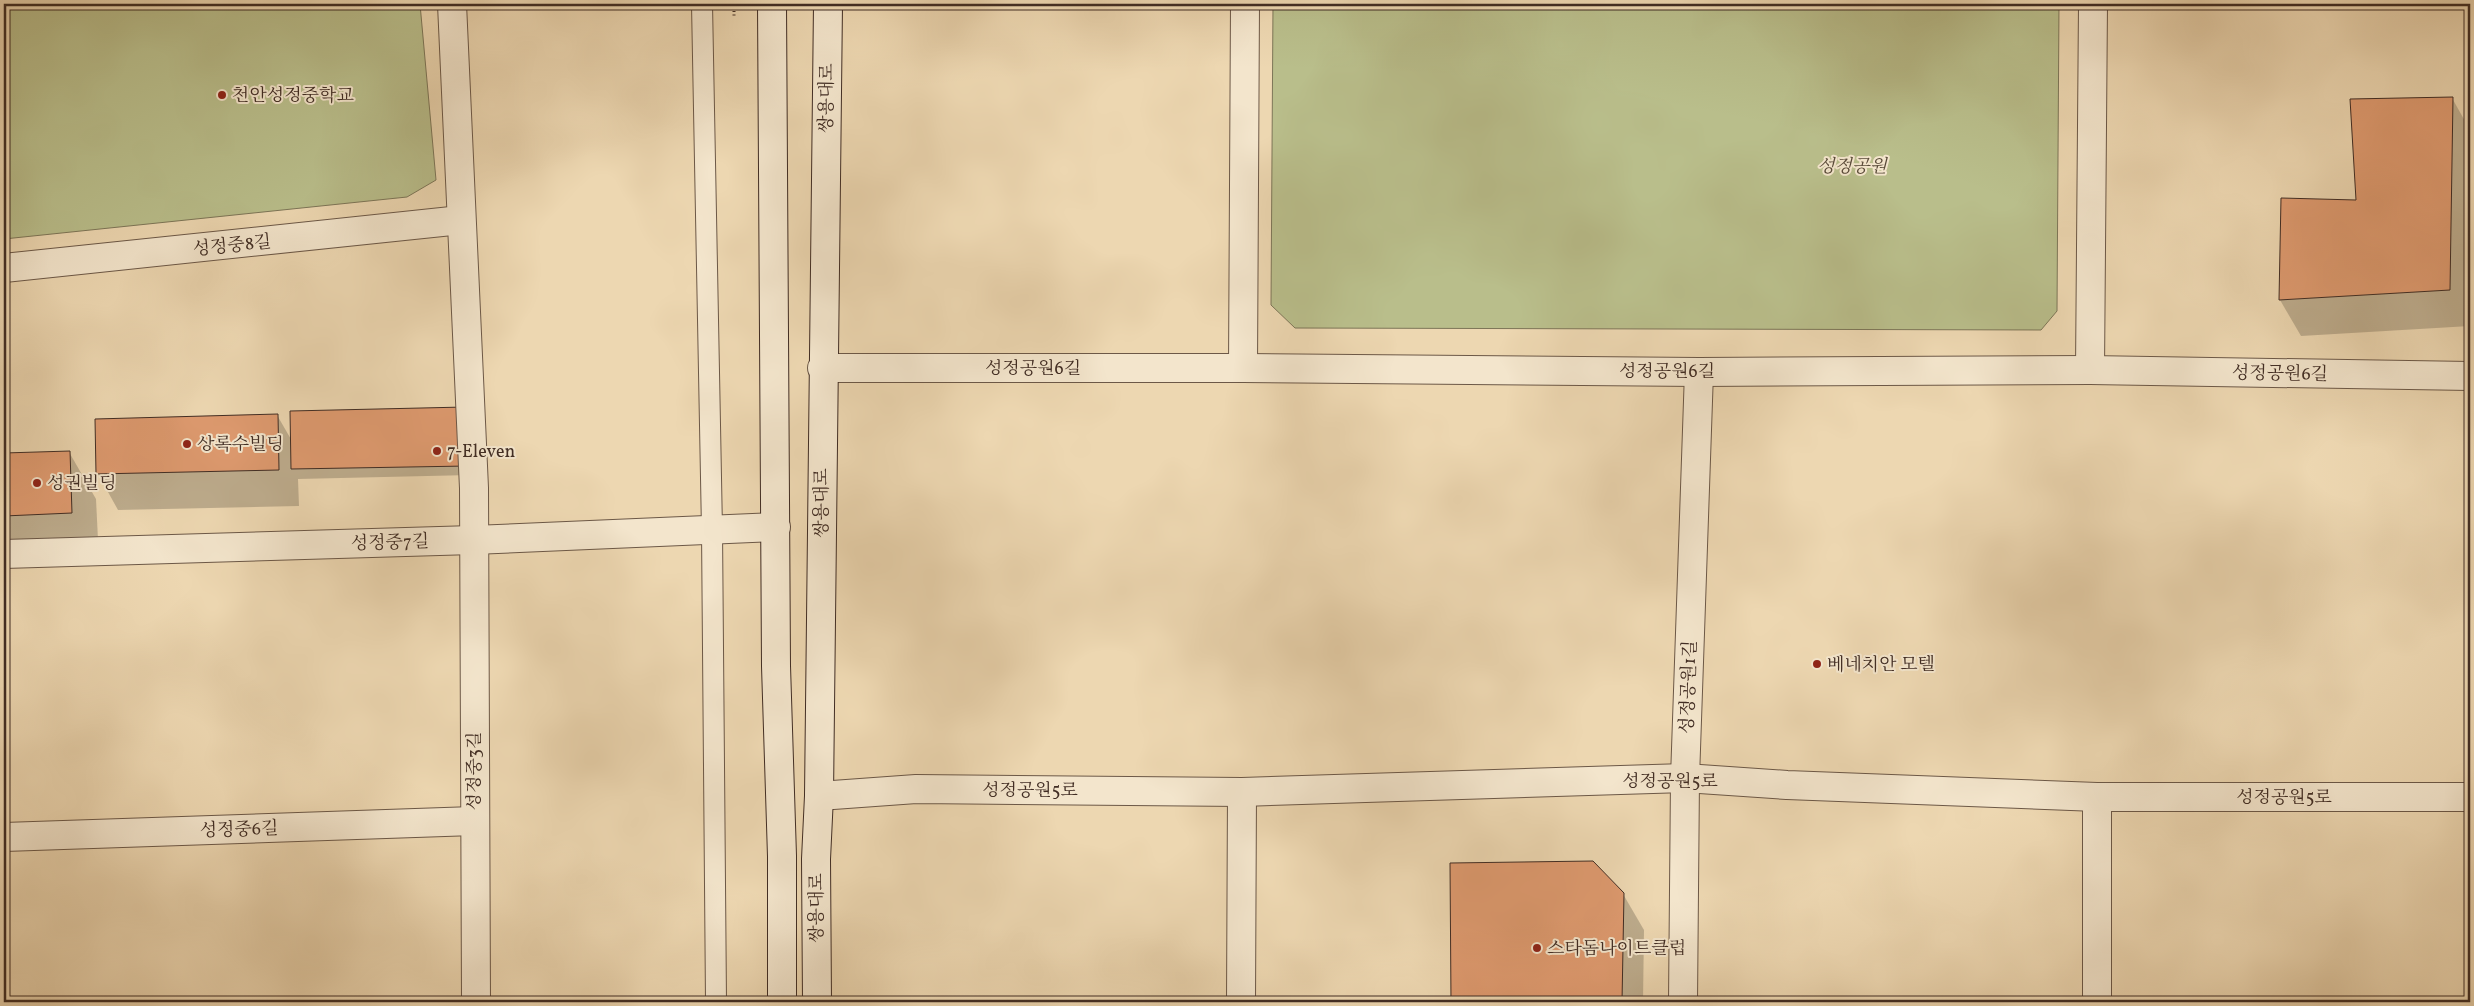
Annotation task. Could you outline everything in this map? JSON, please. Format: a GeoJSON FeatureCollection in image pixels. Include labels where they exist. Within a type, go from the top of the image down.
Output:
{"type":"FeatureCollection","features":[{"type":"Feature","properties":{"kind":"street","name":"성정중3길"},"geometry":{"type":"LineString","coordinates":[[452,4],[474,488],[472,540],[476,1002]]}},
{"type":"Feature","properties":{"kind":"street","name":"쌍용대로"},"geometry":{"type":"LineString","coordinates":[[772,4],[776,666],[782,856],[782,1002]]}},
{"type":"Feature","properties":{"kind":"street","name":"쌍용대로"},"geometry":{"type":"LineString","coordinates":[[817,1002],[816,860],[819,796],[822,368],[828,4]]}},
{"type":"Feature","properties":{"kind":"street"},"geometry":{"type":"LineString","coordinates":[[1243,368],[1245,4]]}},
{"type":"Feature","properties":{"kind":"street"},"geometry":{"type":"LineString","coordinates":[[2090,370],[2093,4]]}},
{"type":"Feature","properties":{"kind":"street","name":"성정중8길"},"geometry":{"type":"LineString","coordinates":[[4,268],[461,220]]}},
{"type":"Feature","properties":{"kind":"street","name":"성정공원6길"},"geometry":{"type":"LineString","coordinates":[[822,368],[1243,368],[1699,372],[2090,370],[2470,376]]}},
{"type":"Feature","properties":{"kind":"street","name":"성정공원1길"},"geometry":{"type":"LineString","coordinates":[[1683,1002],[1685,778],[1699,372]]}},
{"type":"Feature","properties":{"kind":"street","name":"성정중7길"},"geometry":{"type":"LineString","coordinates":[[4,554],[472,540],[776,527]]}},
{"type":"Feature","properties":{"kind":"street","name":"성정공원5로"},"geometry":{"type":"LineString","coordinates":[[819,796],[916,789],[1242,792],[1685,778],[1786,786],[2097,796],[2470,797]]}},
{"type":"Feature","properties":{"kind":"street"},"geometry":{"type":"LineString","coordinates":[[1241,1002],[1242,792]]}},
{"type":"Feature","properties":{"kind":"street"},"geometry":{"type":"LineString","coordinates":[[2097,796],[2097,1002]]}},
{"type":"Feature","properties":{"kind":"street","name":"성정중6길"},"geometry":{"type":"LineString","coordinates":[[4,837],[474,821]]}},
{"type":"Feature","properties":{"kind":"lane"},"geometry":{"type":"LineString","coordinates":[[702,4],[712,530],[716,1002]]}},
{"type":"Feature","properties":{"kind":"green space","name":"천안성정중학교"},"geometry":{"type":"Polygon","coordinates":[[[4,4],[420,4],[436,180],[407,197],[4,239],[4,4]]]}},
{"type":"Feature","properties":{"kind":"green space","name":"성정공원"},"geometry":{"type":"Polygon","coordinates":[[[1273,4],[2059,4],[2057,311],[2041,330],[1295,328],[1271,305],[1273,4]]]}},
{"type":"Feature","properties":{"kind":"building"},"geometry":{"type":"Polygon","coordinates":[[[2453,97],[2450,290],[2279,300],[2281,198],[2356,200],[2350,99],[2453,97]]]}},
{"type":"Feature","properties":{"kind":"building"},"geometry":{"type":"Polygon","coordinates":[[[465,407],[467,466],[291,469],[290,411],[465,407]]]}},
{"type":"Feature","properties":{"kind":"building","name":"상록수빌딩"},"geometry":{"type":"Polygon","coordinates":[[[278,414],[279,470],[96,474],[95,419],[278,414]]]}},
{"type":"Feature","properties":{"kind":"building","name":"성권빌딩"},"geometry":{"type":"Polygon","coordinates":[[[70,451],[72,513],[4,516],[4,453],[70,451]]]}},
{"type":"Feature","properties":{"kind":"building","name":"스타돔나이트클럽"},"geometry":{"type":"Polygon","coordinates":[[[1593,861],[1624,893],[1622,1002],[1451,1002],[1450,863],[1593,861]]]}},
{"type":"Feature","properties":{"kind":"place","name":"천안성정중학교"},"geometry":{"type":"Point","coordinates":[222,95]}},
{"type":"Feature","properties":{"kind":"place","name":"상록수빌딩"},"geometry":{"type":"Point","coordinates":[187,444]}},
{"type":"Feature","properties":{"kind":"place","name":"7-Eleven"},"geometry":{"type":"Point","coordinates":[437,451]}},
{"type":"Feature","properties":{"kind":"place","name":"성권빌딩"},"geometry":{"type":"Point","coordinates":[37,483]}},
{"type":"Feature","properties":{"kind":"place","name":"베네치안 모텔"},"geometry":{"type":"Point","coordinates":[1817,664]}},
{"type":"Feature","properties":{"kind":"place","name":"스타돔나이트클럽"},"geometry":{"type":"Point","coordinates":[1537,948]}}]}
